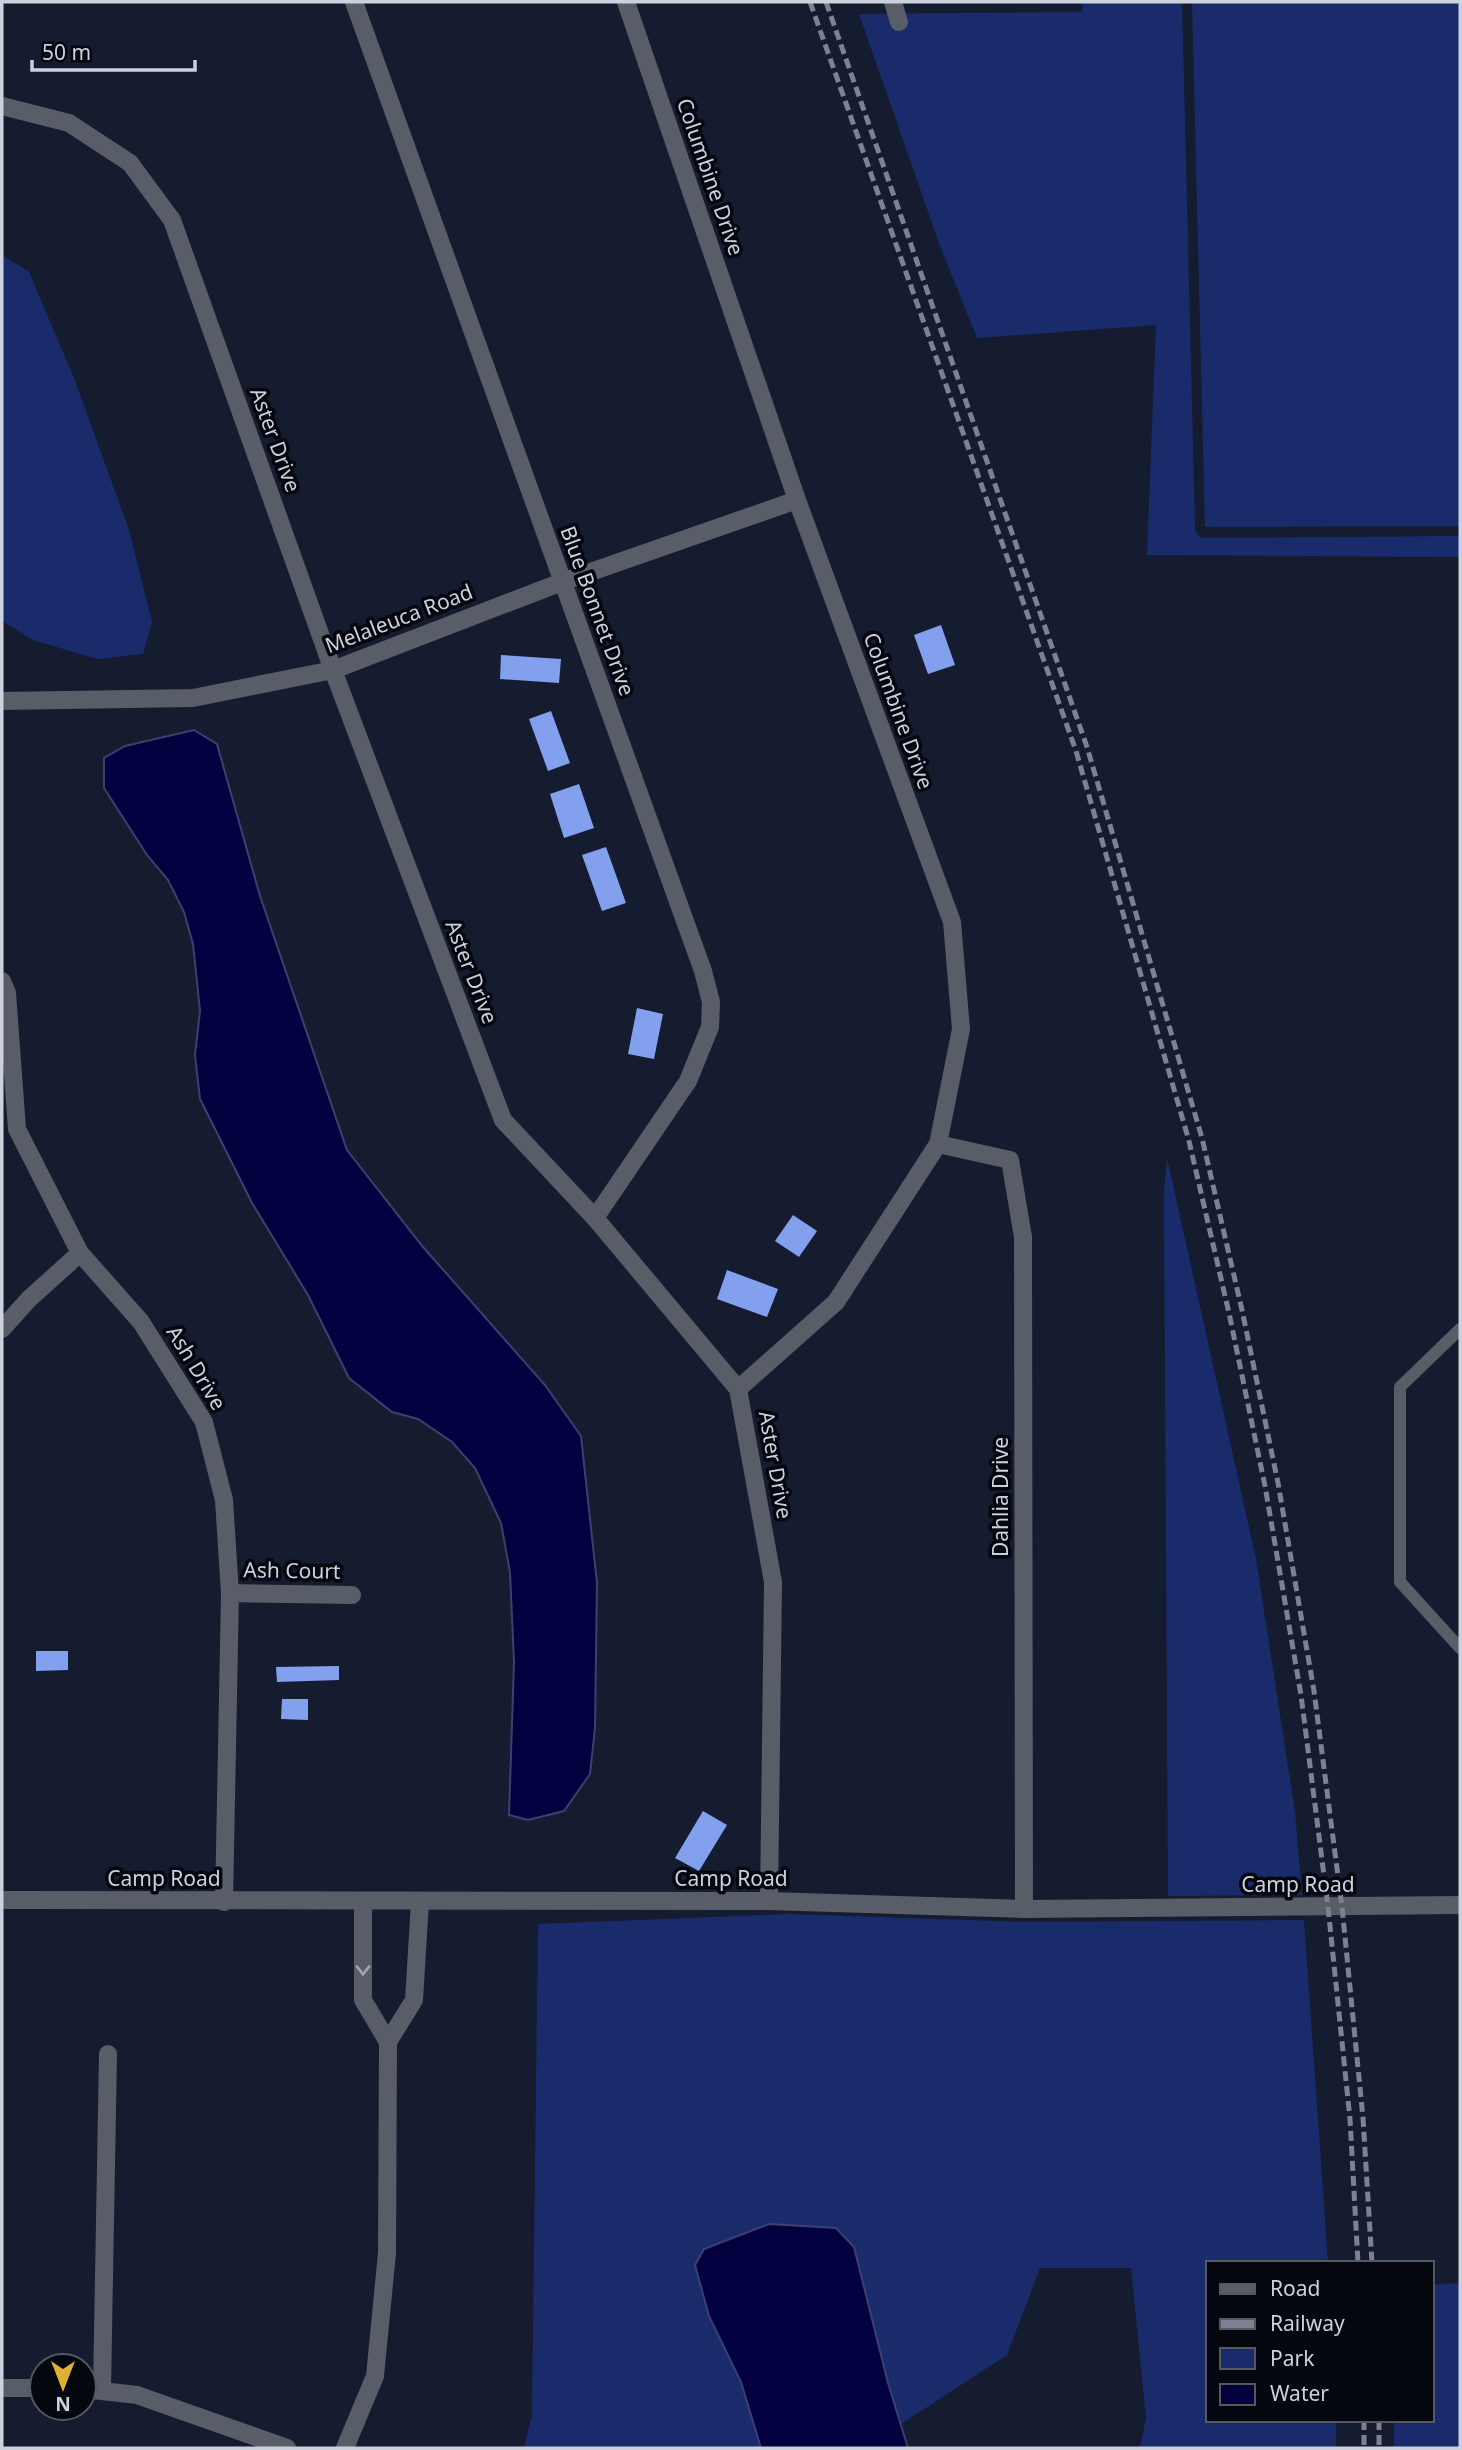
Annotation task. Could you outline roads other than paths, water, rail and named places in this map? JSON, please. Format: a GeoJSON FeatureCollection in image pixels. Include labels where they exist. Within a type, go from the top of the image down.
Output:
{"type":"FeatureCollection","features":[{"type":"Feature","properties":{"kind":"street","name":"Blue Bonnet Drive"},"geometry":{"type":"LineString","coordinates":[[354,2],[703,971],[710,1002],[710,1027],[688,1081],[595,1218]]}},
{"type":"Feature","properties":{"kind":"street","name":"Columbine Drive"},"geometry":{"type":"LineString","coordinates":[[626,2],[797,500],[952,922],[961,1029],[938,1144],[836,1302],[738,1389]]}},
{"type":"Feature","properties":{"kind":"street"},"geometry":{"type":"LineString","coordinates":[[892,2],[899,22]]}},
{"type":"Feature","properties":{"kind":"street","name":"Aster Drive"},"geometry":{"type":"LineString","coordinates":[[2,106],[69,124],[130,163],[172,220],[333,670],[503,1120],[595,1218],[738,1389],[773,1583],[769,1901]]}},
{"type":"Feature","properties":{"kind":"street","name":"Melaleuca Road"},"geometry":{"type":"LineString","coordinates":[[2,701],[193,698],[333,670],[562,582],[797,500]]}},
{"type":"Feature","properties":{"kind":"street","name":"Ash Drive"},"geometry":{"type":"LineString","coordinates":[[2,981],[7,993],[17,1129],[80,1253],[141,1322],[204,1422],[224,1500],[230,1593],[224,1902]]}},
{"type":"Feature","properties":{"kind":"street","name":"Dahlia Drive"},"geometry":{"type":"LineString","coordinates":[[938,1144],[1010,1160],[1023,1237],[1024,1909]]}},
{"type":"Feature","properties":{"kind":"street"},"geometry":{"type":"LineString","coordinates":[[2,1329],[29,1299],[80,1253]]}},
{"type":"Feature","properties":{"kind":"street","name":"Ash Court"},"geometry":{"type":"LineString","coordinates":[[230,1593],[352,1595]]}},
{"type":"Feature","properties":{"kind":"street","name":"Camp Road"},"geometry":{"type":"LineString","coordinates":[[2,1900],[769,1901],[1024,1909],[1460,1905]]}},
{"type":"Feature","properties":{"kind":"street"},"geometry":{"type":"LineString","coordinates":[[345,2448],[375,2376],[387,2253],[388,2042],[363,2000],[363,1902]]}},
{"type":"Feature","properties":{"kind":"street"},"geometry":{"type":"LineString","coordinates":[[388,2042],[414,2000],[420,1902]]}},
{"type":"Feature","properties":{"kind":"street"},"geometry":{"type":"LineString","coordinates":[[95,2352],[108,2054]]}},
{"type":"Feature","properties":{"kind":"street"},"geometry":{"type":"LineString","coordinates":[[2,2388],[28,2388]]}},
{"type":"Feature","properties":{"kind":"street"},"geometry":{"type":"LineString","coordinates":[[98,2390],[137,2395],[287,2448]]}},
{"type":"Feature","properties":{"kind":"lane"},"geometry":{"type":"LineString","coordinates":[[1460,1329],[1400,1387],[1400,1582],[1460,1648]]}},
{"type":"Feature","properties":{"kind":"water"},"geometry":{"type":"Polygon","coordinates":[[[194,730],[217,744],[260,896],[347,1150],[423,1247],[545,1385],[581,1436],[597,1583],[595,1728],[590,1774],[564,1811],[528,1820],[509,1815],[514,1663],[510,1572],[501,1523],[475,1468],[452,1442],[418,1419],[392,1412],[349,1378],[308,1295],[252,1203],[200,1099],[195,1055],[200,1011],[193,944],[184,912],[168,880],[147,855],[104,788],[104,758],[125,746],[194,730]]]}},
{"type":"Feature","properties":{"kind":"water"},"geometry":{"type":"Polygon","coordinates":[[[769,2224],[836,2228],[854,2247],[888,2383],[908,2448],[761,2448],[741,2382],[709,2316],[695,2265],[704,2249],[769,2224]]]}},
{"type":"Feature","properties":{"kind":"railway"},"geometry":{"type":"LineString","coordinates":[[810,2],[1076,751],[1189,1141],[1265,1486],[1301,1695],[1328,1907],[1350,2119],[1358,2261]]}},
{"type":"Feature","properties":{"kind":"railway"},"geometry":{"type":"LineString","coordinates":[[826,2],[1087,747],[1202,1138],[1278,1483],[1314,1691],[1342,1907],[1363,2118],[1372,2261]]}},
{"type":"Feature","properties":{"kind":"railway"},"geometry":{"type":"LineString","coordinates":[[1364,2422],[1364,2448]]}},
{"type":"Feature","properties":{"kind":"railway"},"geometry":{"type":"LineString","coordinates":[[1379,2422],[1379,2448]]}}]}
